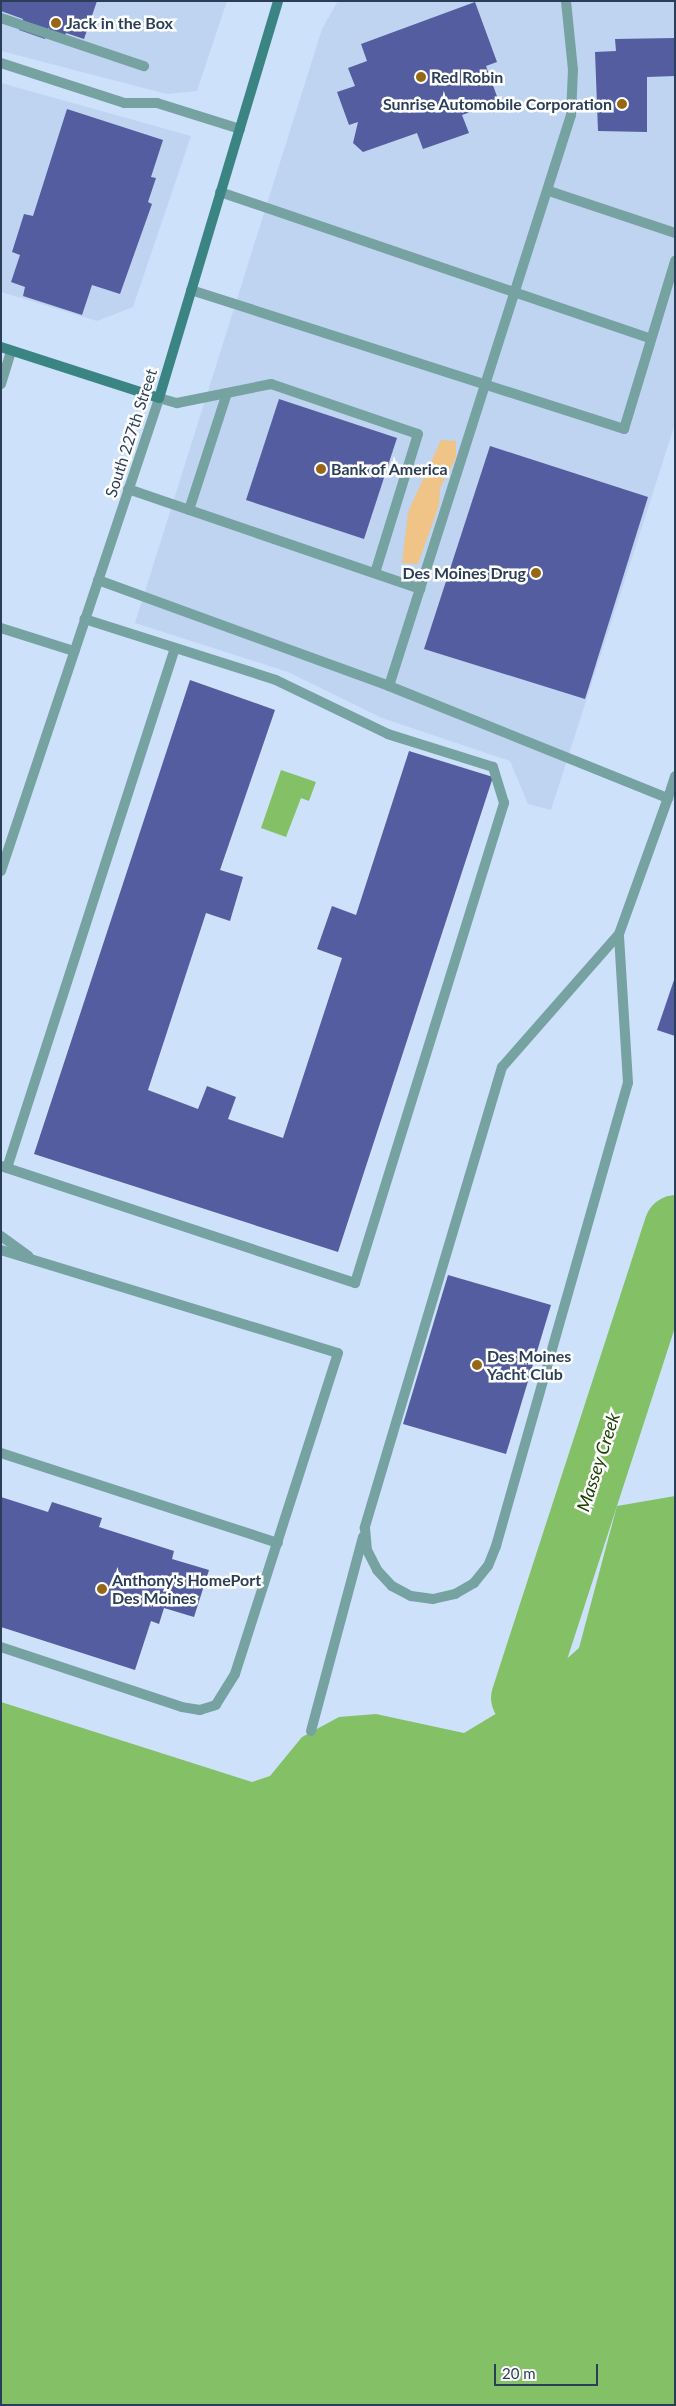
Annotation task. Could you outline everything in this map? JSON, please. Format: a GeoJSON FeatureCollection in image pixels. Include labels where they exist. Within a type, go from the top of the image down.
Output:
{"type":"FeatureCollection","features":[{"type":"Feature","properties":{"kind":"main road","name":"South 227th Street"},"geometry":{"type":"LineString","coordinates":[[159,398],[278,1]]}},
{"type":"Feature","properties":{"kind":"main road"},"geometry":{"type":"LineString","coordinates":[[6,349],[159,398]]}},
{"type":"Feature","properties":{"kind":"street"},"geometry":{"type":"LineString","coordinates":[[389,686],[549,191],[571,115],[573,70],[566,1]]}},
{"type":"Feature","properties":{"kind":"street"},"geometry":{"type":"LineString","coordinates":[[1,18],[144,66]]}},
{"type":"Feature","properties":{"kind":"street"},"geometry":{"type":"LineString","coordinates":[[1,63],[124,103],[157,103],[240,129]]}},
{"type":"Feature","properties":{"kind":"street"},"geometry":{"type":"LineString","coordinates":[[549,191],[675,233]]}},
{"type":"Feature","properties":{"kind":"street"},"geometry":{"type":"LineString","coordinates":[[220,192],[517,290],[651,339]]}},
{"type":"Feature","properties":{"kind":"street"},"geometry":{"type":"LineString","coordinates":[[191,290],[624,428],[675,261]]}},
{"type":"Feature","properties":{"kind":"street"},"geometry":{"type":"LineString","coordinates":[[1,384],[6,349]]}},
{"type":"Feature","properties":{"kind":"street"},"geometry":{"type":"LineString","coordinates":[[159,398],[177,404],[271,384],[418,434],[375,573]]}},
{"type":"Feature","properties":{"kind":"street"},"geometry":{"type":"LineString","coordinates":[[189,510],[226,393]]}},
{"type":"Feature","properties":{"kind":"street","name":"South 227th Street"},"geometry":{"type":"LineString","coordinates":[[1,871],[159,398]]}},
{"type":"Feature","properties":{"kind":"street"},"geometry":{"type":"LineString","coordinates":[[128,489],[420,589]]}},
{"type":"Feature","properties":{"kind":"street"},"geometry":{"type":"LineString","coordinates":[[98,580],[389,686],[668,798]]}},
{"type":"Feature","properties":{"kind":"street"},"geometry":{"type":"LineString","coordinates":[[85,619],[276,680],[388,734],[493,767],[504,803],[355,1283],[4,1167],[175,648]]}},
{"type":"Feature","properties":{"kind":"street"},"geometry":{"type":"LineString","coordinates":[[1,628],[74,651]]}},
{"type":"Feature","properties":{"kind":"street"},"geometry":{"type":"LineString","coordinates":[[311,1731],[365,1528],[502,1066],[619,934],[675,776]]}},
{"type":"Feature","properties":{"kind":"street"},"geometry":{"type":"LineString","coordinates":[[365,1528],[367,1550],[377,1570],[392,1586],[411,1596],[433,1599],[455,1594],[474,1583],[488,1566],[628,1083],[619,934]]}},
{"type":"Feature","properties":{"kind":"street"},"geometry":{"type":"LineString","coordinates":[[1,1236],[36,1260]]}},
{"type":"Feature","properties":{"kind":"street"},"geometry":{"type":"LineString","coordinates":[[1,1250],[338,1352],[232,1681],[220,1701],[206,1710],[172,1704],[1,1647]]}},
{"type":"Feature","properties":{"kind":"street"},"geometry":{"type":"LineString","coordinates":[[1,1453],[278,1543]]}},
{"type":"Feature","properties":{"kind":"shaded area"},"geometry":{"type":"Polygon","coordinates":[[[1,1],[227,1],[197,91],[167,94],[1,51],[1,1]]]}},
{"type":"Feature","properties":{"kind":"shaded area"},"geometry":{"type":"Polygon","coordinates":[[[338,1],[675,1],[675,424],[551,810],[528,804],[510,761],[382,718],[288,672],[135,623],[322,29],[338,1]]]}},
{"type":"Feature","properties":{"kind":"shaded area"},"geometry":{"type":"Polygon","coordinates":[[[1,83],[191,136],[133,307],[97,321],[1,292],[1,83]]]}},
{"type":"Feature","properties":{"kind":"shaded area"},"geometry":{"type":"Polygon","coordinates":[[[441,440],[456,441],[456,458],[440,488],[439,505],[418,564],[402,563],[408,512],[441,440]]]}},
{"type":"Feature","properties":{"kind":"shaded area"},"geometry":{"type":"Polygon","coordinates":[[[281,770],[316,782],[309,801],[301,798],[286,837],[261,828],[281,770]]]}},
{"type":"Feature","properties":{"kind":"shaded area"},"geometry":{"type":"Polygon","coordinates":[[[675,1496],[675,2405],[1,2405],[1,1702],[252,1782],[270,1776],[302,1737],[339,1717],[376,1714],[464,1733],[522,1698],[579,1648],[617,1506],[675,1496]]]}},
{"type":"Feature","properties":{"kind":"building","name":"Jack in the Box"},"geometry":{"type":"Polygon","coordinates":[[[1,1],[97,1],[84,39],[66,33],[64,39],[50,34],[49,27],[45,39],[19,30],[23,19],[1,11],[1,1]]]}},
{"type":"Feature","properties":{"kind":"building","name":"Red Robin"},"geometry":{"type":"Polygon","coordinates":[[[475,2],[497,62],[486,66],[499,102],[462,115],[469,133],[423,149],[417,133],[363,152],[353,143],[358,122],[349,125],[337,92],[355,86],[348,68],[367,61],[361,44],[475,2]]]}},
{"type":"Feature","properties":{"kind":"building","name":"Sunrise Automobile Corporation"},"geometry":{"type":"Polygon","coordinates":[[[675,38],[675,76],[647,77],[647,132],[598,131],[595,52],[616,51],[615,39],[675,38]]]}},
{"type":"Feature","properties":{"kind":"building"},"geometry":{"type":"Polygon","coordinates":[[[67,109],[163,140],[151,177],[156,178],[148,202],[152,204],[120,294],[92,285],[82,315],[23,296],[25,287],[11,282],[20,255],[12,252],[24,214],[33,216],[67,109]]]}},
{"type":"Feature","properties":{"kind":"building","name":"Bank of America"},"geometry":{"type":"Polygon","coordinates":[[[279,399],[397,438],[364,539],[246,500],[279,399]]]}},
{"type":"Feature","properties":{"kind":"building","name":"Des Moines Drug"},"geometry":{"type":"Polygon","coordinates":[[[490,446],[648,497],[585,699],[424,649],[490,446]]]}},
{"type":"Feature","properties":{"kind":"building"},"geometry":{"type":"Polygon","coordinates":[[[190,680],[275,710],[220,870],[243,877],[230,921],[206,913],[148,1090],[198,1109],[207,1086],[236,1097],[228,1119],[283,1138],[342,958],[317,949],[332,906],[356,915],[409,751],[493,777],[338,1252],[34,1154],[190,680]]]}},
{"type":"Feature","properties":{"kind":"building"},"geometry":{"type":"Polygon","coordinates":[[[675,980],[675,1036],[657,1030],[675,980]]]}},
{"type":"Feature","properties":{"kind":"building","name":"Des Moines Yacht Club"},"geometry":{"type":"Polygon","coordinates":[[[448,1275],[551,1305],[506,1454],[403,1424],[448,1275]]]}},
{"type":"Feature","properties":{"kind":"building","name":"Anthony's HomePort Des Moines"},"geometry":{"type":"Polygon","coordinates":[[[1,1497],[48,1512],[52,1502],[102,1518],[99,1527],[174,1551],[172,1559],[209,1570],[194,1617],[164,1608],[159,1624],[151,1621],[135,1670],[1,1627],[1,1497]]]}},
{"type":"Feature","properties":{"kind":"waterway","name":"Massey Creek"},"geometry":{"type":"LineString","coordinates":[[522,1698],[675,1226]]}},
{"type":"Feature","properties":{"kind":"place","name":"Jack in the Box"},"geometry":{"type":"Point","coordinates":[56,23]}},
{"type":"Feature","properties":{"kind":"place","name":"Red Robin"},"geometry":{"type":"Point","coordinates":[421,77]}},
{"type":"Feature","properties":{"kind":"place","name":"Sunrise Automobile Corporation"},"geometry":{"type":"Point","coordinates":[622,104]}},
{"type":"Feature","properties":{"kind":"place","name":"Bank of America"},"geometry":{"type":"Point","coordinates":[321,469]}},
{"type":"Feature","properties":{"kind":"place","name":"Des Moines Drug"},"geometry":{"type":"Point","coordinates":[536,573]}},
{"type":"Feature","properties":{"kind":"place","name":"Des Moines Yacht Club"},"geometry":{"type":"Point","coordinates":[477,1365]}},
{"type":"Feature","properties":{"kind":"place","name":"Anthony's HomePort Des Moines"},"geometry":{"type":"Point","coordinates":[102,1589]}}]}
